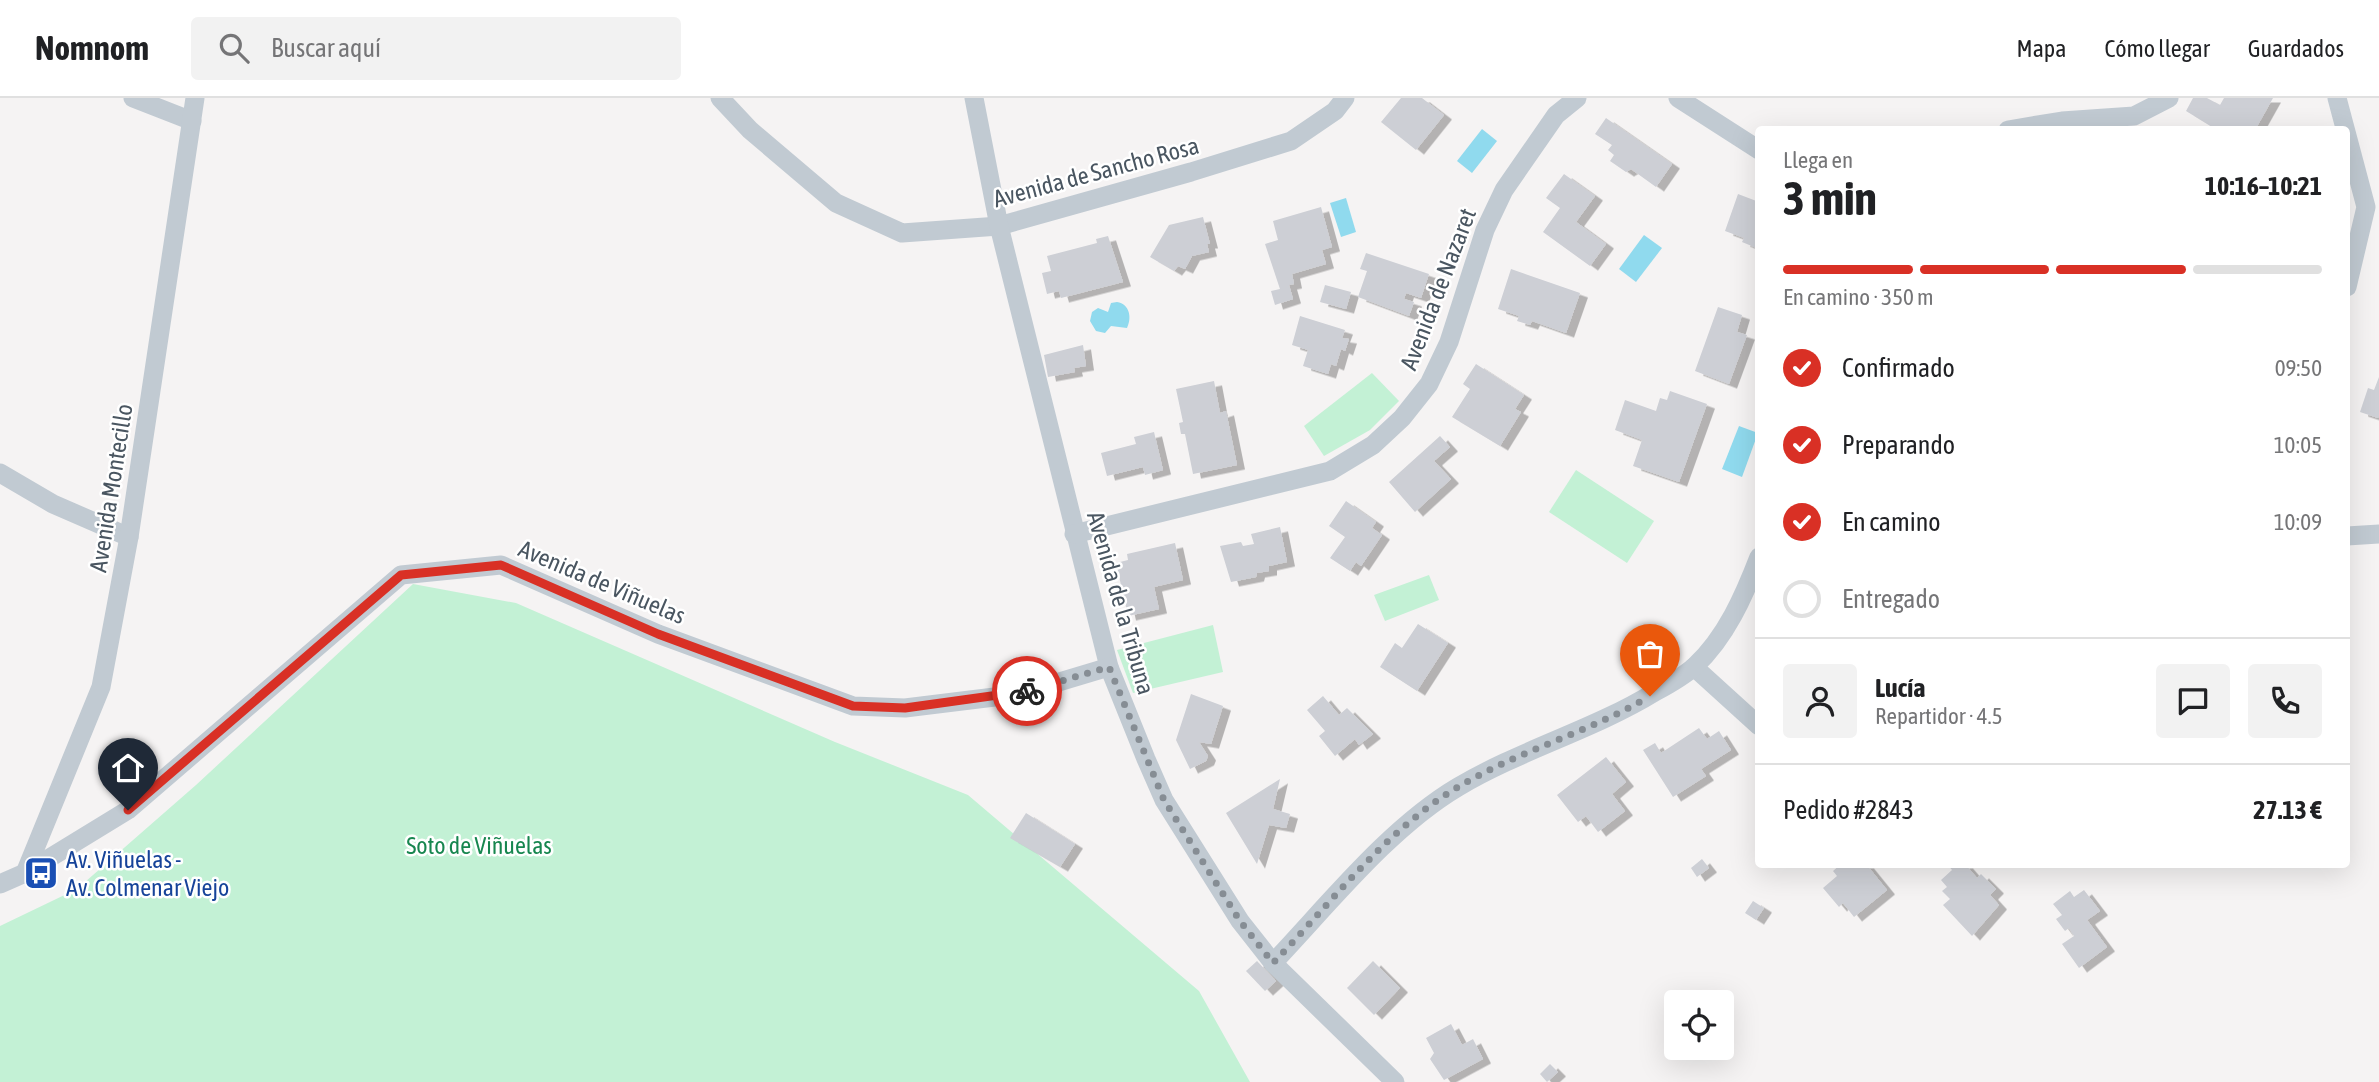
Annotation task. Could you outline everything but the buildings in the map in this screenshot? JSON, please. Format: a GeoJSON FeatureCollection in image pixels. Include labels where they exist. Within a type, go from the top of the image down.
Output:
{"type":"FeatureCollection","features":[{"type":"Feature","properties":{"kind":"street"},"geometry":{"type":"LineString","coordinates":[[133,98],[192,121]]}},
{"type":"Feature","properties":{"kind":"street","name":"Avenida Montecillo"},"geometry":{"type":"LineString","coordinates":[[25,873],[101,687],[129,537],[195,98]]}},
{"type":"Feature","properties":{"kind":"street","name":"Avenida de Sancho Rosa"},"geometry":{"type":"LineString","coordinates":[[720,98],[750,130],[836,203],[902,233],[999,226],[1291,141],[1335,111],[1346,98]]}},
{"type":"Feature","properties":{"kind":"street","name":"Avenida de la Tribuna"},"geometry":{"type":"LineString","coordinates":[[974,98],[999,226],[1109,667],[1164,800],[1240,921],[1273,963],[1395,1082]]}},
{"type":"Feature","properties":{"kind":"street","name":"Avenida de Nazaret"},"geometry":{"type":"LineString","coordinates":[[1074,534],[1329,471],[1373,445],[1402,418],[1429,384],[1448,342],[1485,230],[1504,190],[1556,115],[1577,98]]}},
{"type":"Feature","properties":{"kind":"street"},"geometry":{"type":"LineString","coordinates":[[1678,98],[1755,147]]}},
{"type":"Feature","properties":{"kind":"street"},"geometry":{"type":"LineString","coordinates":[[2032,126],[2134,116],[2169,98]]}},
{"type":"Feature","properties":{"kind":"street"},"geometry":{"type":"LineString","coordinates":[[2337,98],[2344,126]]}},
{"type":"Feature","properties":{"kind":"street"},"geometry":{"type":"LineString","coordinates":[[2350,147],[2366,207],[2350,274]]}},
{"type":"Feature","properties":{"kind":"street"},"geometry":{"type":"LineString","coordinates":[[0,472],[53,504],[129,537]]}},
{"type":"Feature","properties":{"kind":"street"},"geometry":{"type":"LineString","coordinates":[[2350,536],[2379,534]]}},
{"type":"Feature","properties":{"kind":"street","name":"Avenida de Viñuelas"},"geometry":{"type":"LineString","coordinates":[[0,884],[25,873],[128,810],[401,575],[501,565],[658,634],[853,706],[905,708],[1019,694],[1109,667]]}},
{"type":"Feature","properties":{"kind":"street"},"geometry":{"type":"LineString","coordinates":[[1273,963],[1385,846],[1421,813],[1458,786],[1636,704],[1694,667],[1722,634],[1743,596],[1755,567]]}},
{"type":"Feature","properties":{"kind":"street"},"geometry":{"type":"LineString","coordinates":[[1694,667],[1755,722]]}},
{"type":"Feature","properties":{"kind":"green space"},"geometry":{"type":"Polygon","coordinates":[[[1372,373],[1399,401],[1370,430],[1324,456],[1304,426],[1372,373]]]}},
{"type":"Feature","properties":{"kind":"green space"},"geometry":{"type":"Polygon","coordinates":[[[1576,470],[1654,521],[1627,563],[1549,512],[1576,470]]]}},
{"type":"Feature","properties":{"kind":"green space"},"geometry":{"type":"Polygon","coordinates":[[[1429,575],[1439,600],[1385,621],[1374,595],[1429,575]]]}},
{"type":"Feature","properties":{"kind":"green space","name":"Soto de Viñuelas"},"geometry":{"type":"Polygon","coordinates":[[[413,584],[516,603],[835,742],[968,795],[1199,991],[1250,1082],[0,1082],[0,926],[77,889],[196,785],[413,584]]]}},
{"type":"Feature","properties":{"kind":"green space"},"geometry":{"type":"Polygon","coordinates":[[[1213,625],[1223,672],[1133,693],[1117,650],[1213,625]]]}},
{"type":"Feature","properties":{"kind":"water"},"geometry":{"type":"Polygon","coordinates":[[[1482,129],[1497,141],[1472,173],[1457,161],[1482,129]]]}},
{"type":"Feature","properties":{"kind":"water"},"geometry":{"type":"Polygon","coordinates":[[[1346,198],[1356,232],[1341,237],[1330,203],[1346,198]]]}},
{"type":"Feature","properties":{"kind":"water"},"geometry":{"type":"Polygon","coordinates":[[[1644,235],[1662,248],[1636,282],[1619,269],[1644,235]]]}},
{"type":"Feature","properties":{"kind":"water"},"geometry":{"type":"Polygon","coordinates":[[[1117,302],[1129,312],[1127,328],[1111,326],[1105,333],[1096,331],[1090,321],[1092,312],[1098,308],[1108,312],[1111,303],[1117,302]]]}},
{"type":"Feature","properties":{"kind":"water"},"geometry":{"type":"Polygon","coordinates":[[[1739,426],[1755,432],[1755,441],[1742,477],[1722,469],[1739,426]]]}},
{"type":"Feature","properties":{"kind":"way so far"},"geometry":{"type":"LineString","coordinates":[[1027,691],[1109,667],[1164,800],[1240,921],[1273,963],[1385,846],[1421,813],[1458,786],[1650,696]]}},
{"type":"Feature","properties":{"kind":"place","name":"Av. Viñuelas - Av. Colmenar Viejo"},"geometry":{"type":"Point","coordinates":[41,873]}},
{"type":"Feature","properties":{"kind":"route"},"geometry":{"type":"LineString","coordinates":[[128,810],[401,575],[501,565],[658,634],[853,706],[905,708],[1027,691]]}}]}
